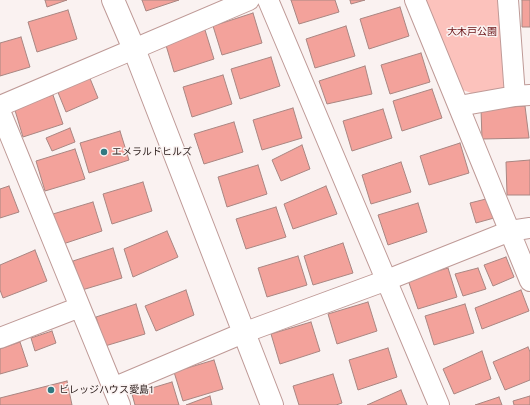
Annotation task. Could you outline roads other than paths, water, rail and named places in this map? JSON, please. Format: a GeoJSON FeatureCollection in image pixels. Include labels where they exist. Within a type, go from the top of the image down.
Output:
{"type":"FeatureCollection","features":[{"type":"Feature","properties":{"kind":"street"},"geometry":{"type":"LineString","coordinates":[[113,0],[134,49],[272,405]]}},
{"type":"Feature","properties":{"kind":"street"},"geometry":{"type":"LineString","coordinates":[[0,106],[250,0]]}},
{"type":"Feature","properties":{"kind":"street"},"geometry":{"type":"LineString","coordinates":[[268,0],[387,280],[438,405]]}},
{"type":"Feature","properties":{"kind":"street"},"geometry":{"type":"LineString","coordinates":[[415,0],[530,281]]}},
{"type":"Feature","properties":{"kind":"street"},"geometry":{"type":"LineString","coordinates":[[459,106],[522,95],[508,0]]}},
{"type":"Feature","properties":{"kind":"street"},"geometry":{"type":"LineString","coordinates":[[0,111],[117,397],[243,333],[387,280],[510,231],[530,228]]}},
{"type":"Feature","properties":{"kind":"street"},"geometry":{"type":"LineString","coordinates":[[0,338],[80,307]]}},
{"type":"Feature","properties":{"kind":"place","name":"エメラルドヒルズ"},"geometry":{"type":"Point","coordinates":[104,152]}},
{"type":"Feature","properties":{"kind":"place","name":"ビレッジハウス愛島1"},"geometry":{"type":"Point","coordinates":[51,390]}},
{"type":"Feature","properties":{"kind":"park label","name":"大木戸公園"},"geometry":{"type":"Point","coordinates":[472,32]}}]}
